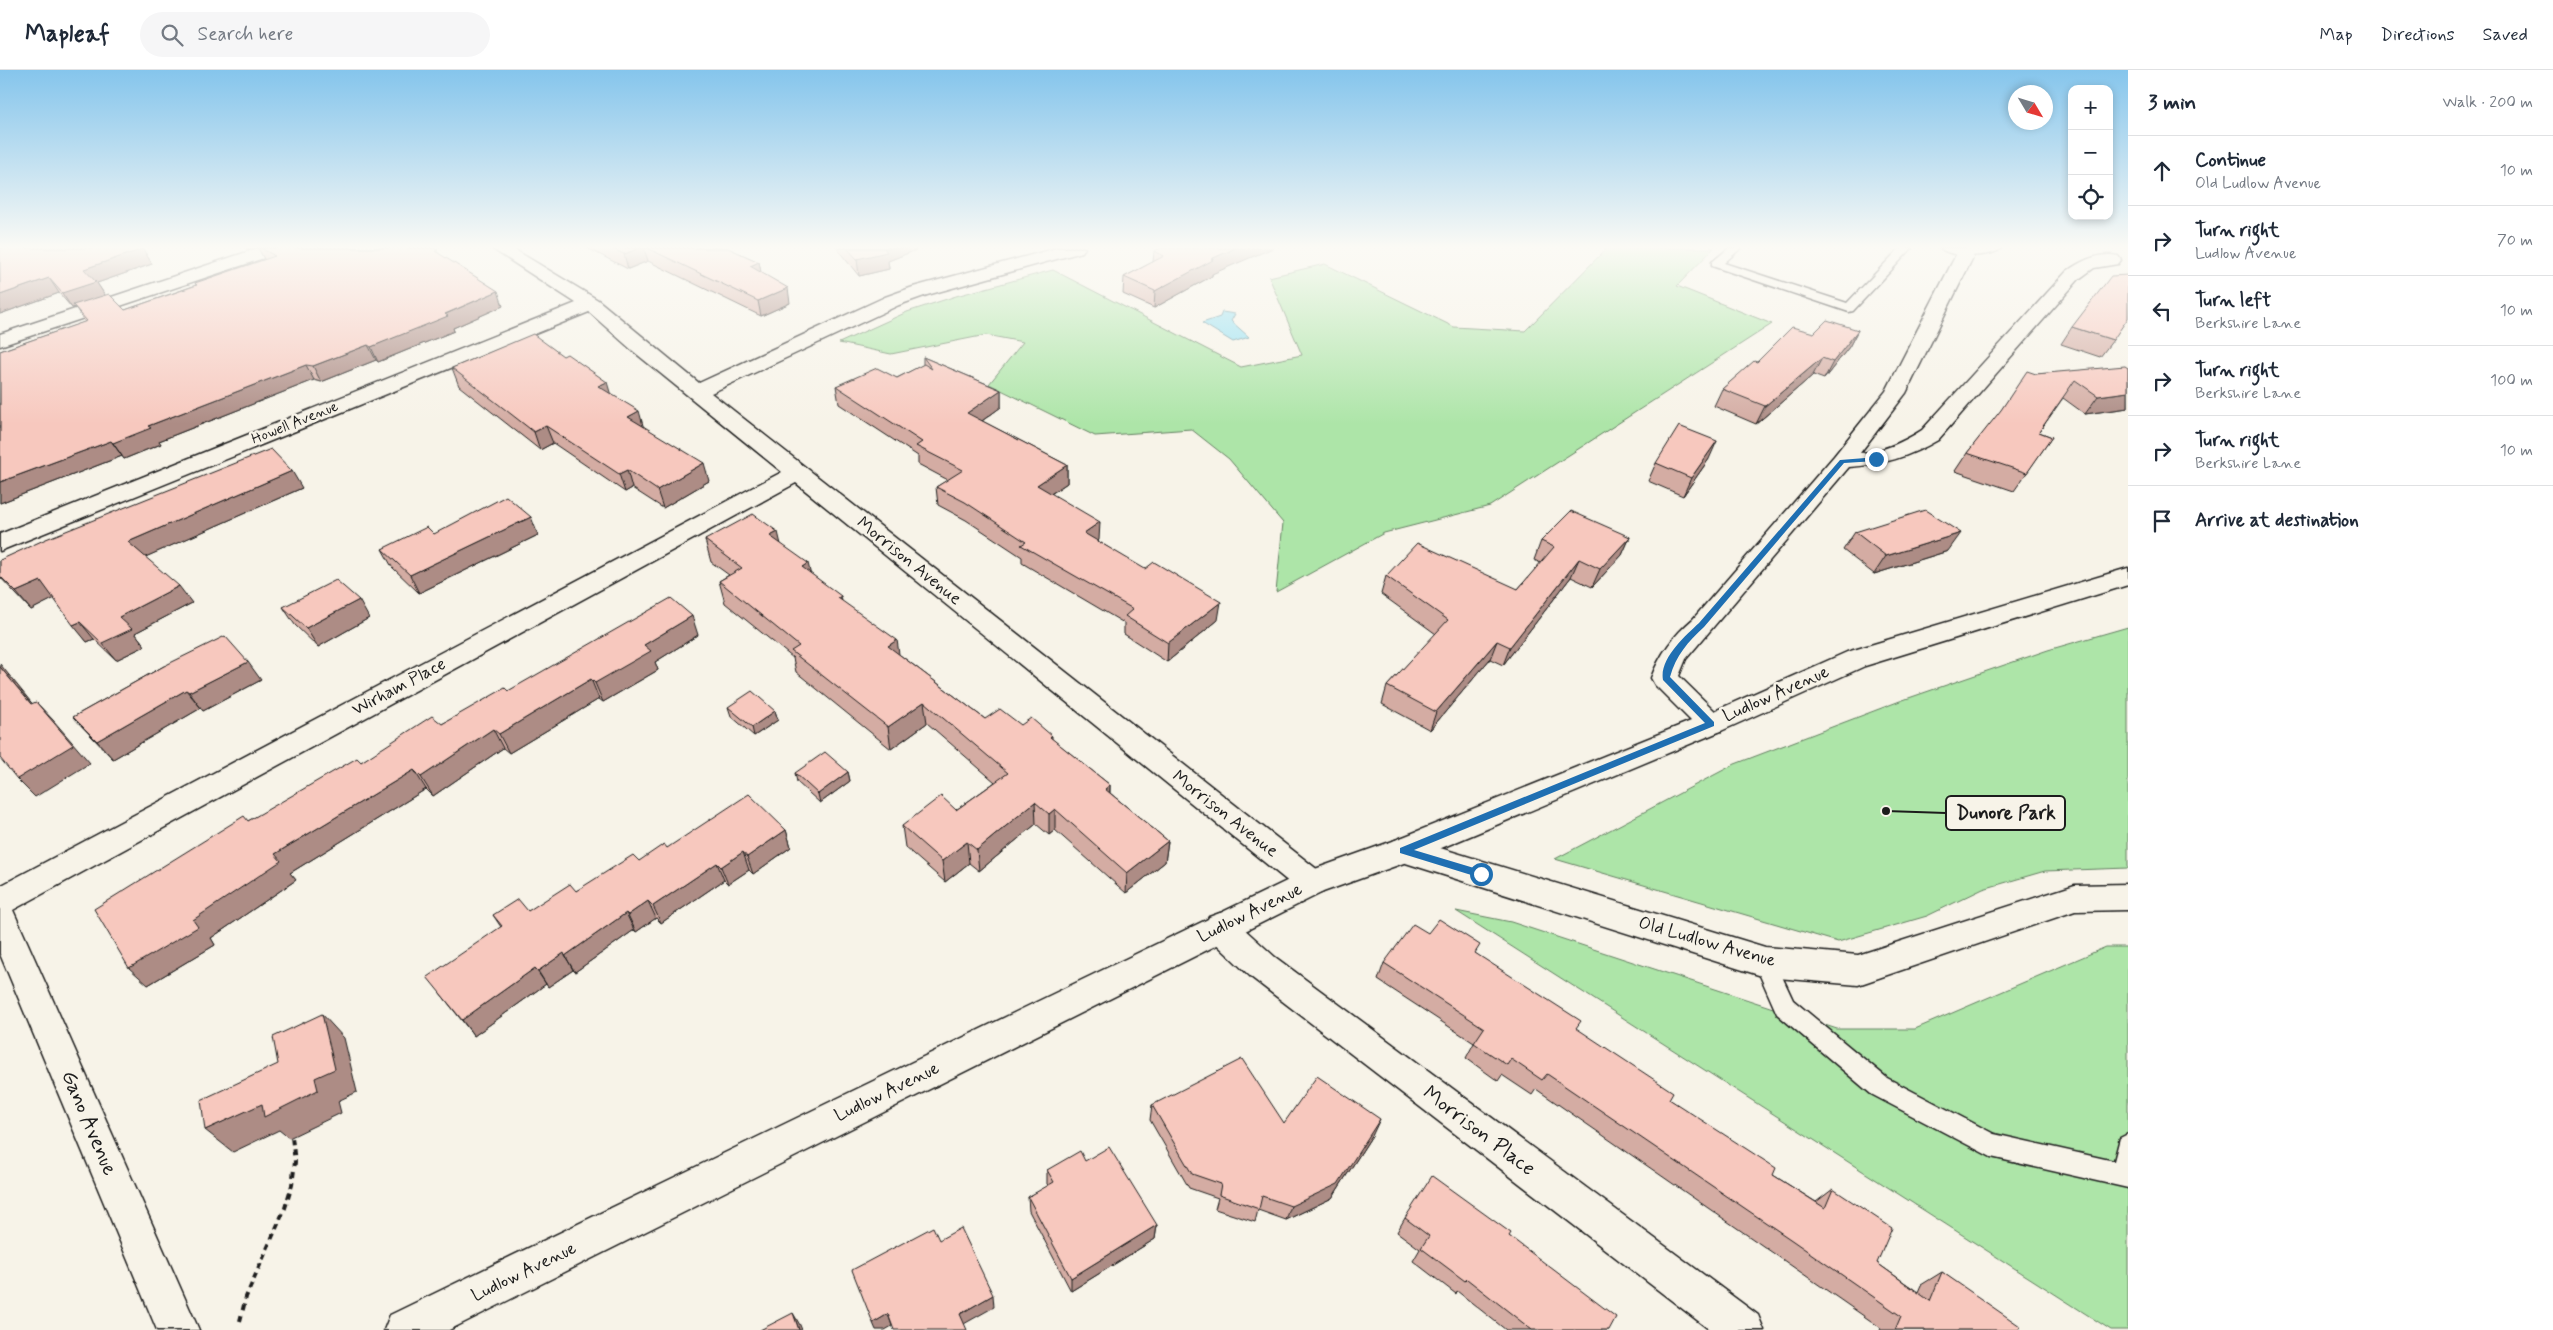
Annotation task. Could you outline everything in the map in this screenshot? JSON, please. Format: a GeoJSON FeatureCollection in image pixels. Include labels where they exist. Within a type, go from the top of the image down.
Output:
{"type":"FeatureCollection","features":[{"type":"Feature","properties":{"kind":"street"},"geometry":{"type":"LineString","coordinates":[[0,340],[100,307]]}},
{"type":"Feature","properties":{"kind":"street","name":"Howell Avenue"},"geometry":{"type":"LineString","coordinates":[[0,543],[584,307]]}},
{"type":"Feature","properties":{"kind":"street","name":"Morrison Avenue"},"geometry":{"type":"LineString","coordinates":[[594,307],[798,473],[1312,882]]}},
{"type":"Feature","properties":{"kind":"street"},"geometry":{"type":"LineString","coordinates":[[697,392],[882,307]]}},
{"type":"Feature","properties":{"kind":"street"},"geometry":{"type":"LineString","coordinates":[[1711,724],[1665,678],[1670,662],[1685,640],[1702,625],[1842,461],[1896,393],[1939,307]]}},
{"type":"Feature","properties":{"kind":"street"},"geometry":{"type":"LineString","coordinates":[[1842,461],[1876,459],[1910,448],[1930,435],[2044,307]]}},
{"type":"Feature","properties":{"kind":"street","name":"Wirham Place"},"geometry":{"type":"LineString","coordinates":[[0,901],[798,473]]}},
{"type":"Feature","properties":{"kind":"street","name":"Ludlow Avenue"},"geometry":{"type":"LineString","coordinates":[[406,1330],[1312,882],[1404,850],[1711,724],[1856,659],[2128,576]]}},
{"type":"Feature","properties":{"kind":"street","name":"Old Ludlow Avenue"},"geometry":{"type":"LineString","coordinates":[[1404,850],[1765,962],[1858,970],[2075,898],[2128,897]]}},
{"type":"Feature","properties":{"kind":"street","name":"Gano Avenue"},"geometry":{"type":"LineString","coordinates":[[0,916],[178,1330]]}},
{"type":"Feature","properties":{"kind":"street","name":"Morrison Place"},"geometry":{"type":"LineString","coordinates":[[1220,927],[1263,967],[1743,1330]]}},
{"type":"Feature","properties":{"kind":"lane"},"geometry":{"type":"LineString","coordinates":[[1765,962],[1785,1007],[1879,1086],[1991,1145],[2128,1176]]}},
{"type":"Feature","properties":{"kind":"lane"},"geometry":{"type":"LineString","coordinates":[[2128,1146],[2125,1158],[2128,1171]]}},
{"type":"Feature","properties":{"kind":"path"},"geometry":{"type":"LineString","coordinates":[[240,1321],[248,1290],[289,1199],[295,1179],[297,1155],[292,1137]]}},
{"type":"Feature","properties":{"kind":"green space"},"geometry":{"type":"Polygon","coordinates":[[[923,307],[1124,307],[1241,367],[1302,355],[1282,307],[1413,307],[1454,327],[1525,331],[1549,307],[1729,307],[1772,324],[1490,506],[1384,533],[1276,592],[1283,523],[1229,459],[1191,429],[1095,436],[989,384],[1023,342],[986,335],[891,354],[839,343],[907,312],[923,307]]]}},
{"type":"Feature","properties":{"kind":"green space"},"geometry":{"type":"Polygon","coordinates":[[[2128,627],[2128,868],[2045,871],[1983,889],[1927,916],[1838,942],[1555,859],[1735,764],[1900,701],[2048,650],[2128,627]]]}},
{"type":"Feature","properties":{"kind":"green space"},"geometry":{"type":"Polygon","coordinates":[[[1456,911],[1511,922],[1837,1029],[1915,1029],[2106,947],[2128,947],[2128,1330],[2111,1330],[1456,911]]]}},
{"type":"Feature","properties":{"kind":"water"},"geometry":{"type":"Polygon","coordinates":[[[1222,312],[1235,314],[1231,321],[1249,337],[1233,342],[1202,323],[1220,317],[1222,312]]]}},
{"type":"Feature","properties":{"kind":"building"},"geometry":{"type":"Polygon","coordinates":[[[75,307],[122,307],[125,310],[134,307],[462,307],[445,314],[448,316],[371,347],[368,345],[313,366],[306,365],[148,426],[151,428],[113,443],[111,441],[0,482],[0,351],[87,321],[75,307]]]}},
{"type":"Feature","properties":{"kind":"building"},"geometry":{"type":"Polygon","coordinates":[[[2087,307],[2128,307],[2128,318],[2113,340],[2072,327],[2087,307]]]}},
{"type":"Feature","properties":{"kind":"building"},"geometry":{"type":"Polygon","coordinates":[[[1827,320],[1858,330],[1833,362],[1822,358],[1765,406],[1722,389],[1754,361],[1757,362],[1792,327],[1814,333],[1827,320]]]}},
{"type":"Feature","properties":{"kind":"building"},"geometry":{"type":"Polygon","coordinates":[[[533,334],[563,356],[567,354],[607,382],[598,386],[639,411],[628,417],[704,463],[657,490],[627,470],[619,474],[546,426],[534,432],[452,368],[533,334]]]}},
{"type":"Feature","properties":{"kind":"building"},"geometry":{"type":"Polygon","coordinates":[[[923,357],[1001,390],[967,413],[1067,465],[1037,485],[1100,522],[1084,533],[1145,569],[1154,562],[1221,602],[1168,643],[1125,616],[1133,609],[1021,545],[1026,542],[965,502],[936,487],[963,470],[916,446],[922,442],[836,386],[877,368],[897,378],[924,364],[932,369],[923,357]]]}},
{"type":"Feature","properties":{"kind":"building"},"geometry":{"type":"Polygon","coordinates":[[[2125,366],[2128,368],[2128,392],[2098,396],[2075,380],[2039,432],[2052,437],[2027,473],[1967,453],[2001,410],[2027,371],[2036,374],[2125,366]]]}},
{"type":"Feature","properties":{"kind":"building"},"geometry":{"type":"Polygon","coordinates":[[[1679,426],[1717,441],[1691,478],[1656,463],[1679,426]]]}},
{"type":"Feature","properties":{"kind":"building"},"geometry":{"type":"Polygon","coordinates":[[[271,449],[292,471],[128,542],[179,586],[119,617],[132,629],[102,643],[80,622],[73,625],[41,581],[16,592],[0,576],[0,560],[46,539],[271,449]]]}},
{"type":"Feature","properties":{"kind":"building"},"geometry":{"type":"Polygon","coordinates":[[[506,496],[531,517],[410,575],[382,549],[427,527],[434,534],[506,496]]]}},
{"type":"Feature","properties":{"kind":"building"},"geometry":{"type":"Polygon","coordinates":[[[1925,510],[1961,533],[1886,556],[1855,532],[1925,510]]]}},
{"type":"Feature","properties":{"kind":"building"},"geometry":{"type":"Polygon","coordinates":[[[1571,511],[1630,537],[1600,569],[1579,559],[1510,647],[1497,641],[1436,712],[1387,686],[1448,620],[1386,576],[1417,543],[1518,589],[1554,547],[1541,541],[1571,511]]]}},
{"type":"Feature","properties":{"kind":"building"},"geometry":{"type":"Polygon","coordinates":[[[753,514],[778,532],[770,536],[808,563],[802,567],[841,596],[838,598],[897,640],[888,646],[985,719],[1000,709],[1021,725],[1031,718],[1052,736],[1050,737],[1110,785],[1105,789],[1168,841],[1127,873],[1055,809],[1049,814],[1035,802],[977,850],[967,842],[942,861],[902,826],[941,796],[956,810],[1008,773],[924,702],[888,727],[791,651],[799,646],[719,581],[742,568],[705,540],[753,514]]]}},
{"type":"Feature","properties":{"kind":"building"},"geometry":{"type":"Polygon","coordinates":[[[336,580],[359,600],[306,628],[283,607],[336,580]]]}},
{"type":"Feature","properties":{"kind":"building"},"geometry":{"type":"Polygon","coordinates":[[[671,598],[692,616],[644,645],[651,651],[595,683],[591,679],[499,734],[493,729],[421,777],[414,770],[275,854],[281,861],[193,920],[198,927],[129,968],[94,909],[244,816],[248,821],[357,758],[361,762],[432,716],[442,724],[505,688],[508,691],[671,598]]]}},
{"type":"Feature","properties":{"kind":"building"},"geometry":{"type":"Polygon","coordinates":[[[225,636],[248,662],[189,692],[186,690],[97,741],[73,717],[164,666],[225,636]]]}},
{"type":"Feature","properties":{"kind":"building"},"geometry":{"type":"Polygon","coordinates":[[[0,667],[31,704],[36,702],[73,745],[17,779],[0,758],[0,667]]]}},
{"type":"Feature","properties":{"kind":"building"},"geometry":{"type":"Polygon","coordinates":[[[752,691],[775,711],[752,727],[728,707],[752,691]]]}},
{"type":"Feature","properties":{"kind":"building"},"geometry":{"type":"Polygon","coordinates":[[[825,752],[848,772],[818,794],[795,773],[825,752]]]}},
{"type":"Feature","properties":{"kind":"building"},"geometry":{"type":"Polygon","coordinates":[[[749,794],[786,830],[747,857],[743,852],[721,867],[717,863],[653,906],[648,901],[628,915],[626,913],[565,956],[564,953],[538,971],[535,968],[462,1020],[427,977],[502,926],[493,915],[518,899],[528,911],[570,884],[576,891],[633,855],[639,861],[664,844],[667,848],[749,794]]]}},
{"type":"Feature","properties":{"kind":"building"},"geometry":{"type":"Polygon","coordinates":[[[1439,919],[1480,945],[1475,953],[1581,1021],[1576,1028],[1673,1092],[1669,1099],[1776,1168],[1773,1175],[1825,1208],[1833,1189],[1892,1228],[1877,1263],[1930,1301],[1942,1272],[2020,1326],[2019,1330],[1895,1330],[1901,1316],[1793,1241],[1547,1074],[1542,1080],[1511,1059],[1507,1065],[1474,1043],[1484,1028],[1384,963],[1413,924],[1428,933],[1439,919]]]}},
{"type":"Feature","properties":{"kind":"building"},"geometry":{"type":"Polygon","coordinates":[[[322,1014],[335,1069],[315,1078],[318,1090],[264,1117],[262,1104],[205,1130],[201,1100],[278,1064],[273,1037],[322,1014]]]}},
{"type":"Feature","properties":{"kind":"building"},"geometry":{"type":"Polygon","coordinates":[[[1242,1059],[1284,1123],[1317,1076],[1380,1119],[1338,1184],[1291,1206],[1262,1196],[1259,1209],[1219,1195],[1221,1184],[1192,1174],[1152,1105],[1242,1059]]]}},
{"type":"Feature","properties":{"kind":"building"},"geometry":{"type":"Polygon","coordinates":[[[1109,1147],[1157,1225],[1071,1278],[1028,1197],[1054,1182],[1047,1170],[1080,1151],[1085,1161],[1109,1147]]]}},
{"type":"Feature","properties":{"kind":"building"},"geometry":{"type":"Polygon","coordinates":[[[1432,1176],[1511,1233],[1509,1236],[1616,1317],[1609,1330],[1532,1330],[1467,1279],[1465,1281],[1421,1248],[1429,1236],[1405,1218],[1432,1176]]]}},
{"type":"Feature","properties":{"kind":"building"},"geometry":{"type":"Polygon","coordinates":[[[933,1227],[939,1240],[961,1228],[993,1295],[960,1314],[967,1330],[894,1330],[888,1314],[873,1323],[852,1270],[933,1227]]]}},
{"type":"Feature","properties":{"kind":"building"},"geometry":{"type":"Polygon","coordinates":[[[793,1313],[799,1330],[760,1330],[793,1313]]]}},
{"type":"Feature","properties":{"kind":"place","name":"Dunore Park"},"geometry":{"type":"Point","coordinates":[1886,811]}},
{"type":"Feature","properties":{"kind":"route"},"geometry":{"type":"LineString","coordinates":[[1481,874],[1404,850],[1711,724],[1665,678],[1670,662],[1685,640],[1702,625],[1842,461],[1876,459]]}}]}
